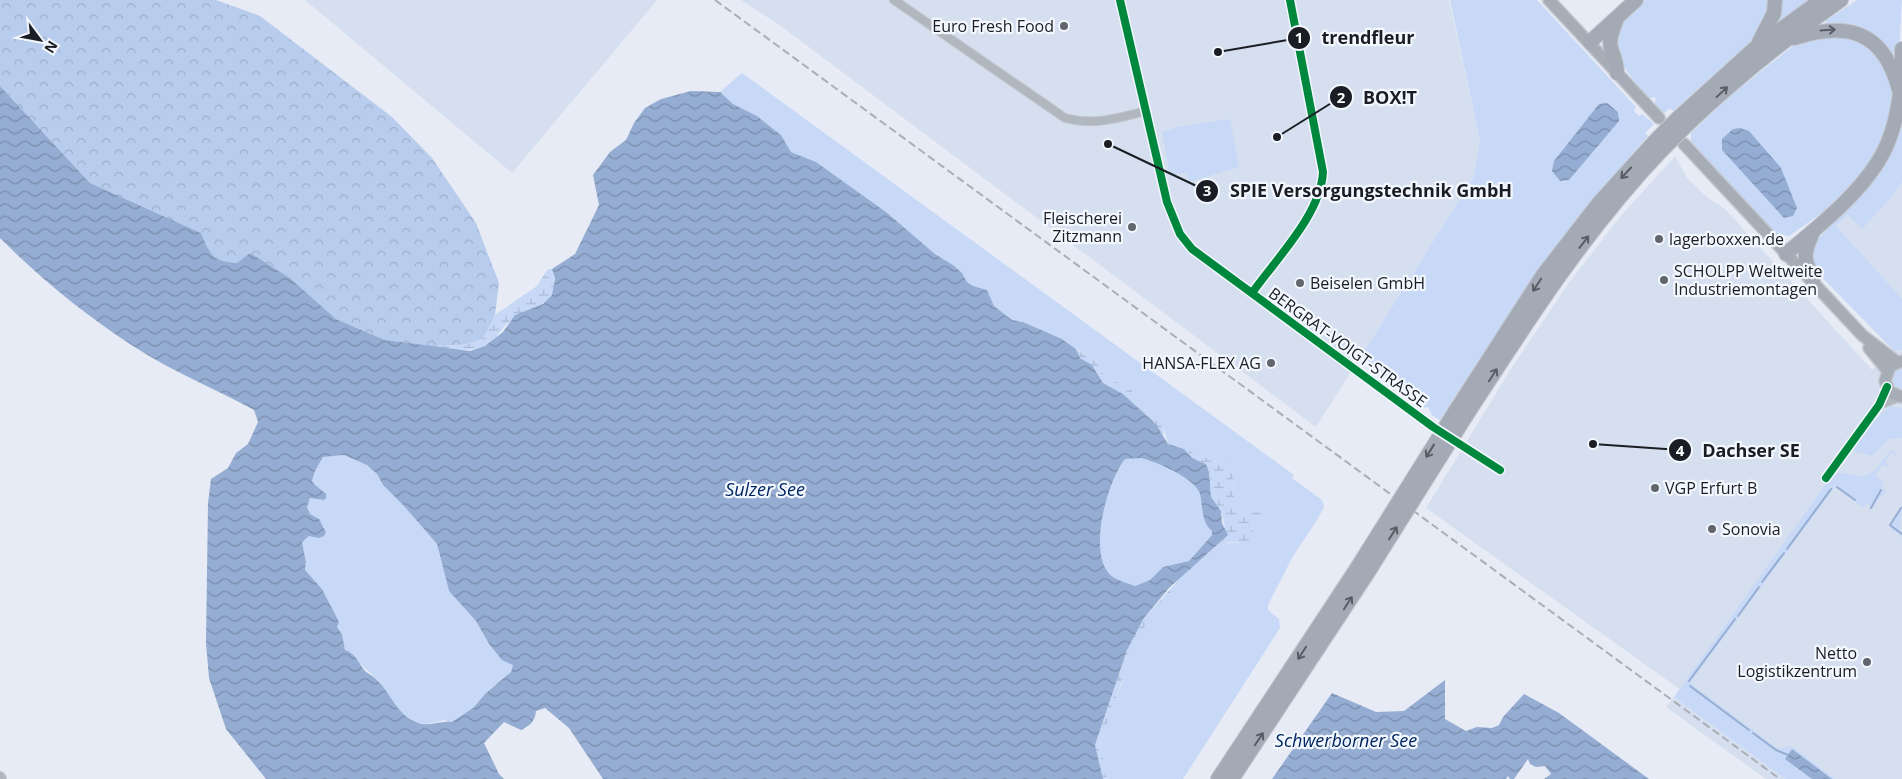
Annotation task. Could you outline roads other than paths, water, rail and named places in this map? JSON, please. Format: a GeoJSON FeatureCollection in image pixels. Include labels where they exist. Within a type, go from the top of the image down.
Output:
{"type":"FeatureCollection","features":[{"type":"Feature","properties":{"kind":"highway"},"geometry":{"type":"LineString","coordinates":[[1590,42],[1636,0]]}},
{"type":"Feature","properties":{"kind":"highway"},"geometry":{"type":"LineString","coordinates":[[1754,49],[1771,18],[1775,0]]}},
{"type":"Feature","properties":{"kind":"highway"},"geometry":{"type":"LineString","coordinates":[[1232,779],[1461,413],[1543,275],[1598,204],[1754,49],[1821,0]]}},
{"type":"Feature","properties":{"kind":"highway"},"geometry":{"type":"LineString","coordinates":[[1683,121],[1781,42],[1841,0]]}},
{"type":"Feature","properties":{"kind":"highway"},"geometry":{"type":"LineString","coordinates":[[1617,18],[1609,44],[1612,57],[1617,63],[1617,72]]}},
{"type":"Feature","properties":{"kind":"highway"},"geometry":{"type":"LineString","coordinates":[[1781,42],[1815,31],[1828,29],[1839,29],[1860,35],[1884,54],[1894,71],[1900,93]]}},
{"type":"Feature","properties":{"kind":"highway"},"geometry":{"type":"LineString","coordinates":[[1902,50],[1902,73]]}},
{"type":"Feature","properties":{"kind":"highway"},"geometry":{"type":"LineString","coordinates":[[1786,254],[1813,231],[1864,180],[1877,164],[1892,129],[1902,78]]}},
{"type":"Feature","properties":{"kind":"highway"},"geometry":{"type":"LineString","coordinates":[[1813,231],[1805,257],[1813,274],[1813,283]]}},
{"type":"Feature","properties":{"kind":"highway"},"geometry":{"type":"LineString","coordinates":[[1218,779],[1362,571]]}},
{"type":"Feature","properties":{"kind":"main road"},"geometry":{"type":"LineString","coordinates":[[1549,0],[1659,118]]}},
{"type":"Feature","properties":{"kind":"main road"},"geometry":{"type":"LineString","coordinates":[[1684,144],[1862,335],[1900,361],[1887,370],[1885,376],[1887,387],[1901,397]]}},
{"type":"Feature","properties":{"kind":"main road"},"geometry":{"type":"LineString","coordinates":[[1862,335],[1869,348],[1887,370]]}},
{"type":"Feature","properties":{"kind":"street"},"geometry":{"type":"LineString","coordinates":[[894,0],[1064,118],[1080,122],[1100,123],[1146,111]]}},
{"type":"Feature","properties":{"kind":"street","name":"BERGRAT-VOIGT-STRASSE"},"geometry":{"type":"LineString","coordinates":[[1120,0],[1167,202],[1180,234],[1192,249],[1433,427]]}},
{"type":"Feature","properties":{"kind":"street"},"geometry":{"type":"LineString","coordinates":[[1252,293],[1304,222],[1323,186],[1323,172],[1290,0]]}},
{"type":"Feature","properties":{"kind":"street"},"geometry":{"type":"LineString","coordinates":[[1826,478],[1879,405],[1887,387]]}},
{"type":"Feature","properties":{"kind":"street"},"geometry":{"type":"LineString","coordinates":[[1879,405],[1901,397]]}},
{"type":"Feature","properties":{"kind":"street"},"geometry":{"type":"LineString","coordinates":[[1460,444],[1500,470]]}},
{"type":"Feature","properties":{"kind":"water","name":"Sulzer See"},"geometry":{"type":"Polygon","coordinates":[[[0,86],[90,183],[201,233],[210,252],[217,259],[237,263],[250,253],[290,278],[336,319],[385,340],[470,351],[485,346],[503,332],[515,315],[543,304],[552,295],[555,279],[552,269],[575,254],[599,205],[593,175],[610,152],[626,140],[634,123],[645,108],[661,99],[691,91],[720,92],[733,104],[757,116],[781,135],[791,152],[816,162],[886,212],[935,254],[953,265],[962,273],[967,282],[987,290],[994,306],[1012,320],[1023,322],[1062,339],[1076,349],[1080,358],[1092,365],[1103,383],[1123,394],[1156,424],[1168,444],[1184,449],[1192,458],[1206,464],[1209,472],[1211,497],[1221,511],[1222,523],[1228,535],[1169,588],[1144,618],[1127,650],[1095,745],[1103,779],[603,779],[569,728],[545,708],[536,711],[532,722],[521,730],[504,722],[484,743],[499,774],[504,779],[266,779],[226,729],[209,678],[206,643],[208,503],[211,479],[228,468],[236,453],[248,444],[258,422],[254,410],[147,355],[115,334],[64,295],[0,238],[0,86]],[[344,455],[323,457],[315,471],[312,481],[326,494],[326,498],[324,500],[310,498],[307,507],[310,514],[319,519],[326,532],[324,536],[319,538],[309,536],[302,542],[306,562],[305,570],[322,589],[339,622],[337,627],[342,634],[345,650],[352,654],[366,672],[375,678],[399,710],[404,715],[422,724],[452,722],[473,708],[485,694],[511,672],[513,665],[502,660],[489,644],[476,621],[449,591],[437,544],[383,485],[377,474],[367,465],[344,455]],[[1141,458],[1125,459],[1118,469],[1106,500],[1100,536],[1101,553],[1105,567],[1113,577],[1135,586],[1150,580],[1163,567],[1189,561],[1212,535],[1212,531],[1204,519],[1200,494],[1197,488],[1175,472],[1141,458]]]}},
{"type":"Feature","properties":{"kind":"water"},"geometry":{"type":"Polygon","coordinates":[[[1607,103],[1618,112],[1619,121],[1569,180],[1560,181],[1552,171],[1554,161],[1599,104],[1607,103]]]}},
{"type":"Feature","properties":{"kind":"water"},"geometry":{"type":"Polygon","coordinates":[[[1740,128],[1749,131],[1781,168],[1797,208],[1793,216],[1784,218],[1722,150],[1722,139],[1733,129],[1740,128]]]}},
{"type":"Feature","properties":{"kind":"water","name":"Schwerborner See"},"geometry":{"type":"Polygon","coordinates":[[[1445,680],[1445,719],[1466,731],[1477,727],[1492,728],[1499,725],[1503,717],[1524,694],[1559,713],[1649,779],[1544,779],[1551,774],[1545,766],[1536,767],[1530,764],[1528,759],[1514,779],[1510,779],[1508,776],[1506,779],[1272,779],[1332,693],[1376,712],[1404,711],[1445,680]]]}},
{"type":"Feature","properties":{"kind":"water"},"geometry":{"type":"Polygon","coordinates":[[[1792,749],[1832,779],[1812,779],[1785,759],[1792,749]]]}},
{"type":"Feature","properties":{"kind":"waterway"},"geometry":{"type":"LineString","coordinates":[[1837,487],[1855,500]]}},
{"type":"Feature","properties":{"kind":"waterway"},"geometry":{"type":"LineString","coordinates":[[1787,549],[1831,489]]}},
{"type":"Feature","properties":{"kind":"waterway"},"geometry":{"type":"LineString","coordinates":[[1871,508],[1881,490]]}},
{"type":"Feature","properties":{"kind":"waterway"},"geometry":{"type":"LineString","coordinates":[[1901,508],[1890,525],[1902,534]]}},
{"type":"Feature","properties":{"kind":"waterway"},"geometry":{"type":"LineString","coordinates":[[1762,582],[1784,553]]}},
{"type":"Feature","properties":{"kind":"waterway"},"geometry":{"type":"LineString","coordinates":[[1738,616],[1759,587]]}},
{"type":"Feature","properties":{"kind":"waterway"},"geometry":{"type":"LineString","coordinates":[[1689,681],[1735,619]]}},
{"type":"Feature","properties":{"kind":"waterway"},"geometry":{"type":"LineString","coordinates":[[1690,686],[1749,730]]}},
{"type":"Feature","properties":{"kind":"waterway"},"geometry":{"type":"LineString","coordinates":[[1753,733],[1776,750],[1788,755]]}},
{"type":"Feature","properties":{"kind":"railway"},"geometry":{"type":"LineString","coordinates":[[715,0],[1780,779]]}},
{"type":"Feature","properties":{"kind":"place","name":"Euro Fresh Food"},"geometry":{"type":"Point","coordinates":[1064,26]}},
{"type":"Feature","properties":{"kind":"place","name":"trendfleur"},"geometry":{"type":"Point","coordinates":[1218,52]}},
{"type":"Feature","properties":{"kind":"place","name":"BOX!T"},"geometry":{"type":"Point","coordinates":[1277,137]}},
{"type":"Feature","properties":{"kind":"place","name":"SPIE Versorgungstechnik GmbH"},"geometry":{"type":"Point","coordinates":[1108,144]}},
{"type":"Feature","properties":{"kind":"place","name":"Fleischerei Zitzmann"},"geometry":{"type":"Point","coordinates":[1132,227]}},
{"type":"Feature","properties":{"kind":"place","name":"lagerboxxen.de"},"geometry":{"type":"Point","coordinates":[1659,239]}},
{"type":"Feature","properties":{"kind":"place","name":"SCHOLPP Weltweite Industriemontagen"},"geometry":{"type":"Point","coordinates":[1664,280]}},
{"type":"Feature","properties":{"kind":"place","name":"Beiselen GmbH"},"geometry":{"type":"Point","coordinates":[1300,283]}},
{"type":"Feature","properties":{"kind":"place","name":"HANSA-FLEX AG"},"geometry":{"type":"Point","coordinates":[1271,363]}},
{"type":"Feature","properties":{"kind":"place","name":"Dachser SE"},"geometry":{"type":"Point","coordinates":[1593,444]}},
{"type":"Feature","properties":{"kind":"place","name":"VGP Erfurt B"},"geometry":{"type":"Point","coordinates":[1655,488]}},
{"type":"Feature","properties":{"kind":"place","name":"Sonovia"},"geometry":{"type":"Point","coordinates":[1712,529]}},
{"type":"Feature","properties":{"kind":"place","name":"Netto Logistikzentrum"},"geometry":{"type":"Point","coordinates":[1867,662]}}]}
